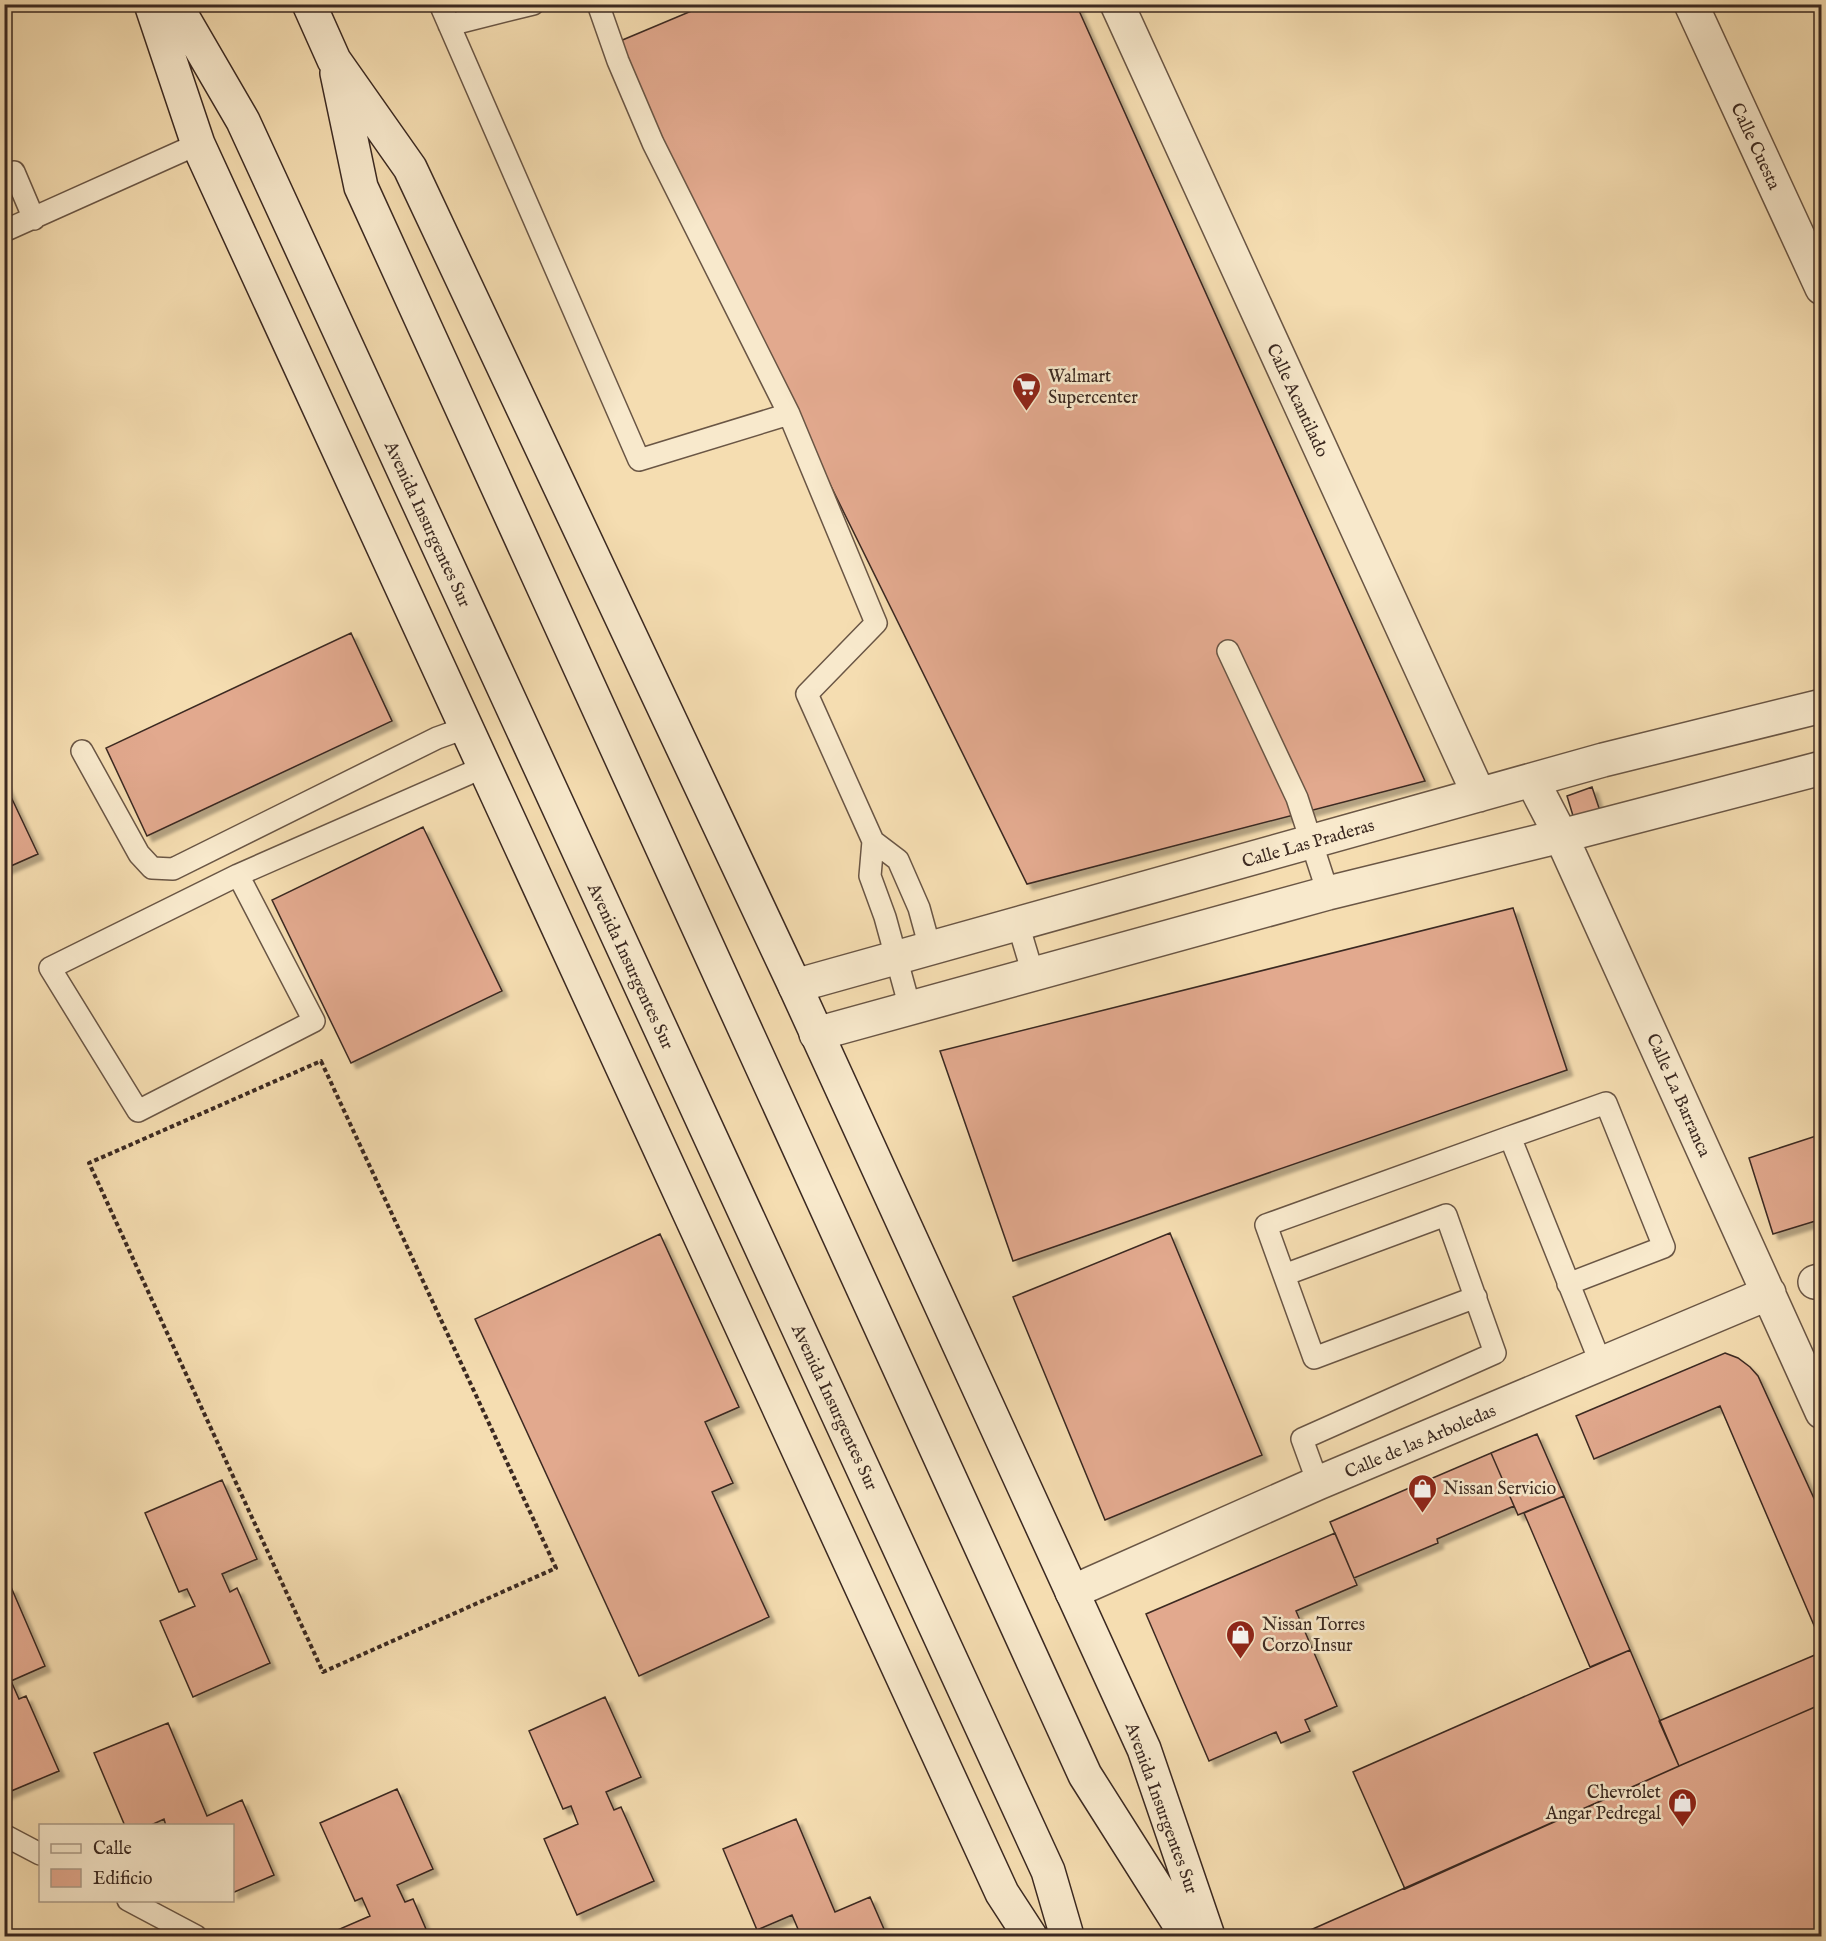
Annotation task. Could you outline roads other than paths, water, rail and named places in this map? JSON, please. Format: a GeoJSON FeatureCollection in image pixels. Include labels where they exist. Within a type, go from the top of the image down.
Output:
{"type":"FeatureCollection","features":[{"type":"Feature","properties":{"kind":"main road"},"geometry":{"type":"LineString","coordinates":[[152,4],[198,144],[1002,1893],[1030,1936]]}},
{"type":"Feature","properties":{"kind":"main road","name":"Avenida Insurgentes Sur"},"geometry":{"type":"LineString","coordinates":[[175,4],[243,121],[1048,1871],[1067,1936]]}},
{"type":"Feature","properties":{"kind":"main road","name":"Avenida Insurgentes Sur"},"geometry":{"type":"LineString","coordinates":[[309,4],[334,60],[410,168],[795,986],[1144,1749],[1208,1936]]}},
{"type":"Feature","properties":{"kind":"main road","name":"Calle Acantilado"},"geometry":{"type":"LineString","coordinates":[[1117,4],[1479,795]]}},
{"type":"Feature","properties":{"kind":"main road","name":"Calle Cuesta"},"geometry":{"type":"LineString","coordinates":[[1691,4],[1821,288]]}},
{"type":"Feature","properties":{"kind":"main road","name":"Avenida Insurgentes Sur"},"geometry":{"type":"LineString","coordinates":[[334,60],[361,187],[1085,1775],[1187,1936]]}},
{"type":"Feature","properties":{"kind":"main road","name":"Calle Las Praderas"},"geometry":{"type":"LineString","coordinates":[[795,986],[1603,760],[1821,706]]}},
{"type":"Feature","properties":{"kind":"main road"},"geometry":{"type":"LineString","coordinates":[[816,1034],[1328,893],[1561,836],[1821,768]]}},
{"type":"Feature","properties":{"kind":"main road","name":"Calle La Barranca"},"geometry":{"type":"LineString","coordinates":[[1532,780],[1561,836],[1821,1412]]}},
{"type":"Feature","properties":{"kind":"main road","name":"Calle de las Arboledas"},"geometry":{"type":"LineString","coordinates":[[1072,1592],[1318,1484],[1769,1293]]}},
{"type":"Feature","properties":{"kind":"lane"},"geometry":{"type":"LineString","coordinates":[[440,4],[639,460],[789,414]]}},
{"type":"Feature","properties":{"kind":"lane"},"geometry":{"type":"LineString","coordinates":[[449,25],[533,4]]}},
{"type":"Feature","properties":{"kind":"lane"},"geometry":{"type":"LineString","coordinates":[[598,4],[618,60],[653,143],[789,414],[876,623],[807,694],[873,841],[898,860],[919,908],[930,948]]}},
{"type":"Feature","properties":{"kind":"lane"},"geometry":{"type":"LineString","coordinates":[[4,231],[198,144]]}},
{"type":"Feature","properties":{"kind":"lane"},"geometry":{"type":"LineString","coordinates":[[14,172],[34,219]]}},
{"type":"Feature","properties":{"kind":"lane"},"geometry":{"type":"LineString","coordinates":[[1228,651],[1297,798],[1328,893]]}},
{"type":"Feature","properties":{"kind":"lane"},"geometry":{"type":"LineString","coordinates":[[82,751],[139,854],[152,868],[173,868],[437,738],[465,728]]}},
{"type":"Feature","properties":{"kind":"lane"},"geometry":{"type":"LineString","coordinates":[[238,875],[314,1021],[138,1111],[50,968],[238,875],[484,767]]}},
{"type":"Feature","properties":{"kind":"lane"},"geometry":{"type":"LineString","coordinates":[[873,841],[870,876],[885,917],[910,1008]]}},
{"type":"Feature","properties":{"kind":"lane"},"geometry":{"type":"LineString","coordinates":[[1018,924],[1032,974]]}},
{"type":"Feature","properties":{"kind":"lane"},"geometry":{"type":"LineString","coordinates":[[1476,1297],[1314,1358],[1266,1225],[1606,1103],[1664,1247],[1568,1284]]}},
{"type":"Feature","properties":{"kind":"lane"},"geometry":{"type":"LineString","coordinates":[[1510,1137],[1601,1364]]}},
{"type":"Feature","properties":{"kind":"lane"},"geometry":{"type":"LineString","coordinates":[[1284,1275],[1446,1215],[1495,1353],[1302,1439],[1318,1484]]}},
{"type":"Feature","properties":{"kind":"lane"},"geometry":{"type":"LineString","coordinates":[[4,1835],[39,1853]]}},
{"type":"Feature","properties":{"kind":"lane"},"geometry":{"type":"LineString","coordinates":[[132,1902],[196,1936]]}},
{"type":"Feature","properties":{"kind":"place","name":"Walmart Supercenter"},"geometry":{"type":"Point","coordinates":[1027,412]}},
{"type":"Feature","properties":{"kind":"place","name":"Nissan Servicio"},"geometry":{"type":"Point","coordinates":[1422,1514]}},
{"type":"Feature","properties":{"kind":"place","name":"Nissan Torres Corzo Insur"},"geometry":{"type":"Point","coordinates":[1241,1660]}},
{"type":"Feature","properties":{"kind":"place","name":"Chevrolet Angar Pedregal"},"geometry":{"type":"Point","coordinates":[1682,1828]}}]}
